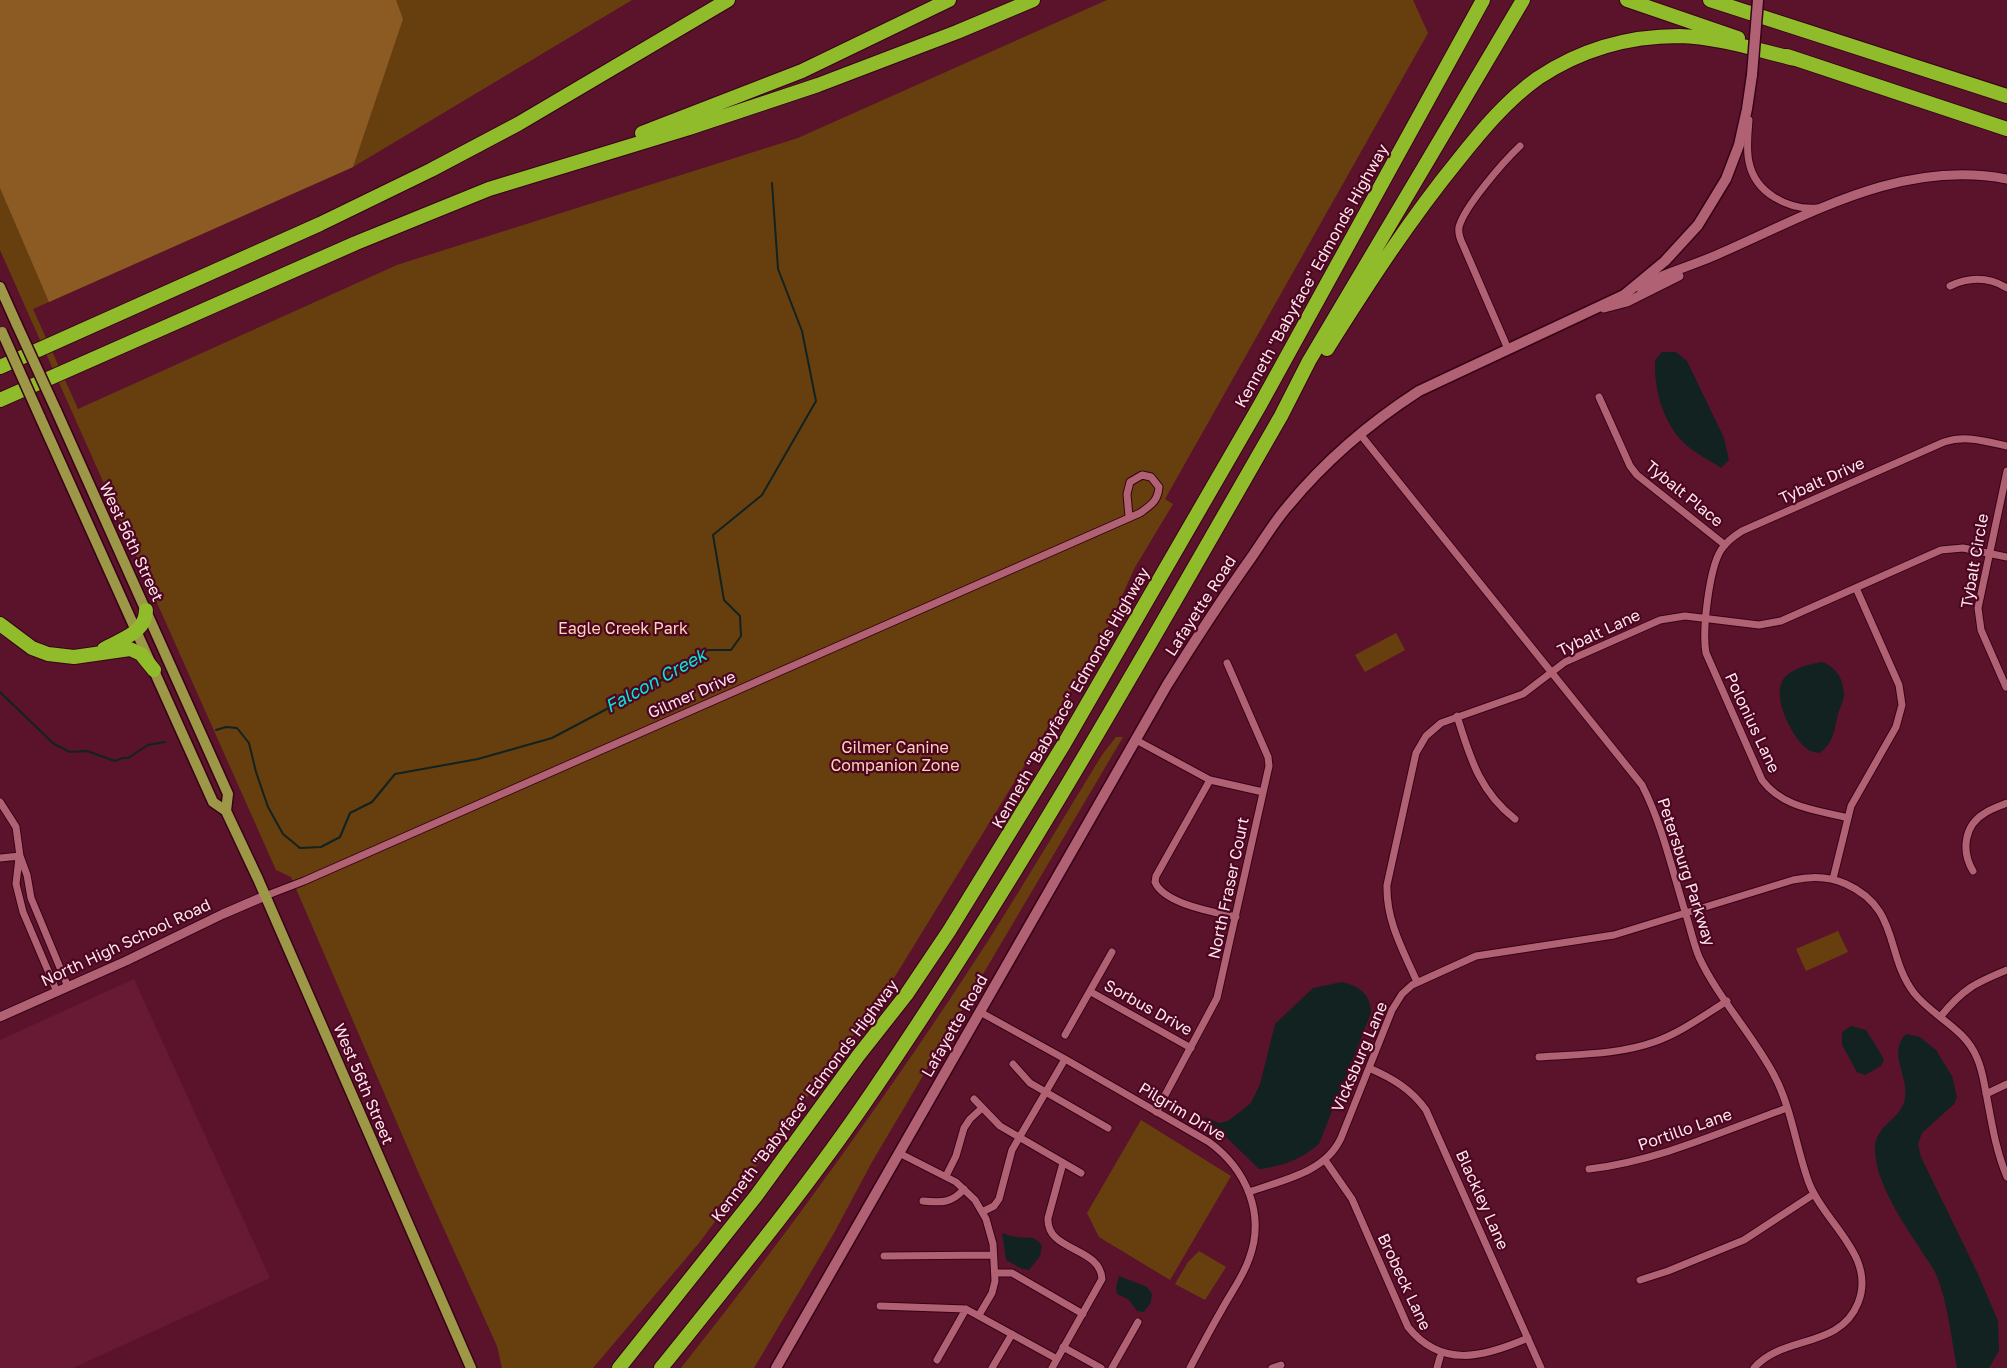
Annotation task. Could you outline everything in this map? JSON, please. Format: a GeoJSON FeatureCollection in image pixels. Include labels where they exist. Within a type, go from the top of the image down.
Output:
{"type":"FeatureCollection","features":[{"type":"Feature","properties":{"kind":"highway"},"geometry":{"type":"LineString","coordinates":[[0,367],[320,224],[420,175],[518,124],[718,3],[728,0]]}},
{"type":"Feature","properties":{"kind":"highway"},"geometry":{"type":"LineString","coordinates":[[537,173],[802,71],[949,0]]}},
{"type":"Feature","properties":{"kind":"highway"},"geometry":{"type":"LineString","coordinates":[[0,400],[356,243],[489,189],[689,128],[819,85],[915,49],[1033,0]]}},
{"type":"Feature","properties":{"kind":"highway","name":"Kenneth \"Babyface\" Edmonds Highway"},"geometry":{"type":"LineString","coordinates":[[619,1368],[756,1196],[858,1056],[906,995],[955,922],[1064,744],[1254,415],[1483,0]]}},
{"type":"Feature","properties":{"kind":"highway"},"geometry":{"type":"LineString","coordinates":[[661,1368],[736,1275],[872,1092],[968,946],[1084,759],[1281,416],[1315,351],[1522,0]]}},
{"type":"Feature","properties":{"kind":"highway"},"geometry":{"type":"LineString","coordinates":[[1627,0],[1795,59],[2007,129]]}},
{"type":"Feature","properties":{"kind":"highway"},"geometry":{"type":"LineString","coordinates":[[1710,0],[2007,96]]}},
{"type":"Feature","properties":{"kind":"highway"},"geometry":{"type":"LineString","coordinates":[[1719,0],[1745,11]]}},
{"type":"Feature","properties":{"kind":"highway"},"geometry":{"type":"LineString","coordinates":[[1281,416],[1317,365],[1365,288],[1423,206],[1497,115],[1537,79],[1570,59],[1589,52],[1610,45],[1650,38],[1680,36],[1700,38],[1795,59]]}},
{"type":"Feature","properties":{"kind":"highway"},"geometry":{"type":"LineString","coordinates":[[94,654],[137,631],[144,623],[146,610]]}},
{"type":"Feature","properties":{"kind":"highway"},"geometry":{"type":"LineString","coordinates":[[0,624],[32,648],[48,654],[74,657],[133,650],[141,654],[154,670]]}},
{"type":"Feature","properties":{"kind":"main road","name":"Lafayette Road"},"geometry":{"type":"LineString","coordinates":[[776,1368],[1167,685],[1217,606],[1288,506],[1360,434],[1395,406],[1419,391],[1624,295],[1665,261],[1688,237],[1706,213],[1732,164],[1744,126],[1752,75],[1758,0]]}},
{"type":"Feature","properties":{"kind":"main road","name":"West 56th Street"},"geometry":{"type":"LineString","coordinates":[[0,287],[228,794],[226,811]]}},
{"type":"Feature","properties":{"kind":"main road","name":"West 56th Street"},"geometry":{"type":"LineString","coordinates":[[1,329],[213,802],[226,811],[265,896],[471,1368]]}},
{"type":"Feature","properties":{"kind":"street"},"geometry":{"type":"LineString","coordinates":[[1750,93],[1747,153],[1751,171],[1759,184],[1776,198],[1791,205],[1806,208],[1826,206]]}},
{"type":"Feature","properties":{"kind":"street"},"geometry":{"type":"LineString","coordinates":[[1508,349],[1459,231],[1462,218],[1500,165],[1520,146]]}},
{"type":"Feature","properties":{"kind":"street"},"geometry":{"type":"LineString","coordinates":[[1624,295],[1644,284],[1715,256],[1869,189],[1918,177],[1954,174],[2007,179]]}},
{"type":"Feature","properties":{"kind":"street"},"geometry":{"type":"LineString","coordinates":[[1590,311],[1627,302],[1715,256]]}},
{"type":"Feature","properties":{"kind":"street"},"geometry":{"type":"LineString","coordinates":[[1950,286],[1961,281],[1980,279],[1992,281],[2007,288]]}},
{"type":"Feature","properties":{"kind":"street","name":"Tybalt Place"},"geometry":{"type":"LineString","coordinates":[[1599,397],[1636,475],[1725,545]]}},
{"type":"Feature","properties":{"kind":"street","name":"Petersburg Parkway"},"geometry":{"type":"LineString","coordinates":[[1360,434],[1642,785],[1655,815],[1699,957],[1775,1077],[1814,1194],[1859,1263],[1862,1283],[1858,1303],[1850,1317],[1835,1331],[1775,1352],[1764,1358],[1754,1368]]}},
{"type":"Feature","properties":{"kind":"street","name":"Tybalt Drive"},"geometry":{"type":"LineString","coordinates":[[1725,545],[1746,530],[1944,442],[1971,438],[2007,446]]}},
{"type":"Feature","properties":{"kind":"street","name":"Tybalt Circle"},"geometry":{"type":"LineString","coordinates":[[2006,687],[1981,630],[1978,615],[2007,471]]}},
{"type":"Feature","properties":{"kind":"street","name":"Gilmer Drive"},"geometry":{"type":"LineString","coordinates":[[265,896],[1140,513],[1154,503],[1158,496],[1159,487],[1151,477],[1142,475],[1131,482],[1127,494],[1128,517]]}},
{"type":"Feature","properties":{"kind":"street"},"geometry":{"type":"LineString","coordinates":[[1707,619],[1714,566],[1725,545]]}},
{"type":"Feature","properties":{"kind":"street","name":"Tybalt Lane"},"geometry":{"type":"LineString","coordinates":[[1417,982],[1392,926],[1387,906],[1387,881],[1417,749],[1431,730],[1441,723],[1523,694],[1570,660],[1660,620],[1679,616],[1772,624],[1941,550],[1960,548],[2007,557]]}},
{"type":"Feature","properties":{"kind":"street"},"geometry":{"type":"LineString","coordinates":[[1856,588],[1899,685],[1902,705],[1896,727],[1854,798],[1833,879],[1858,890],[1876,906],[1889,931],[1902,972],[1910,986],[1923,1001],[1962,1034],[1975,1053],[1982,1071],[1996,1147],[2007,1177]]}},
{"type":"Feature","properties":{"kind":"street","name":"Polonius Lane"},"geometry":{"type":"LineString","coordinates":[[1707,619],[1705,641],[1709,662],[1762,780],[1773,793],[1787,802],[1848,818]]}},
{"type":"Feature","properties":{"kind":"street","name":"North Fraser Court"},"geometry":{"type":"LineString","coordinates":[[1156,1112],[1217,998],[1269,766],[1268,757],[1227,663]]}},
{"type":"Feature","properties":{"kind":"street"},"geometry":{"type":"LineString","coordinates":[[1457,717],[1481,783],[1499,806],[1515,819]]}},
{"type":"Feature","properties":{"kind":"street"},"geometry":{"type":"LineString","coordinates":[[1136,740],[1210,780],[1263,792]]}},
{"type":"Feature","properties":{"kind":"street"},"geometry":{"type":"LineString","coordinates":[[1210,780],[1156,876],[1155,884],[1159,890],[1184,905],[1236,917]]}},
{"type":"Feature","properties":{"kind":"street"},"geometry":{"type":"LineString","coordinates":[[0,801],[16,827],[20,856],[36,914],[68,987]]}},
{"type":"Feature","properties":{"kind":"street"},"geometry":{"type":"LineString","coordinates":[[1973,871],[1966,855],[1965,844],[1970,829],[1982,815],[2007,803]]}},
{"type":"Feature","properties":{"kind":"street"},"geometry":{"type":"LineString","coordinates":[[0,858],[20,856]]}},
{"type":"Feature","properties":{"kind":"street"},"geometry":{"type":"LineString","coordinates":[[20,856],[16,884],[24,912],[57,992]]}},
{"type":"Feature","properties":{"kind":"street","name":"Vicksburg Lane"},"geometry":{"type":"LineString","coordinates":[[1249,1192],[1306,1171],[1325,1160],[1337,1145],[1397,1001],[1417,982],[1486,953],[1605,936],[1800,878],[1833,879]]}},
{"type":"Feature","properties":{"kind":"street","name":"North High School Road"},"geometry":{"type":"LineString","coordinates":[[0,1017],[265,896]]}},
{"type":"Feature","properties":{"kind":"street"},"geometry":{"type":"LineString","coordinates":[[1065,1035],[1112,952]]}},
{"type":"Feature","properties":{"kind":"street"},"geometry":{"type":"LineString","coordinates":[[1941,1016],[1967,988],[2007,969]]}},
{"type":"Feature","properties":{"kind":"street","name":"Sorbus Drive"},"geometry":{"type":"LineString","coordinates":[[1091,992],[1191,1048]]}},
{"type":"Feature","properties":{"kind":"street"},"geometry":{"type":"LineString","coordinates":[[1539,1057],[1638,1047],[1676,1032],[1726,1001]]}},
{"type":"Feature","properties":{"kind":"street","name":"Pilgrim Drive"},"geometry":{"type":"LineString","coordinates":[[980,1012],[1209,1142],[1225,1155],[1240,1173],[1249,1192],[1255,1228],[1250,1256],[1191,1367]]}},
{"type":"Feature","properties":{"kind":"street"},"geometry":{"type":"LineString","coordinates":[[982,1212],[994,1206],[999,1199],[1012,1150],[1065,1059]]}},
{"type":"Feature","properties":{"kind":"street"},"geometry":{"type":"LineString","coordinates":[[1013,1065],[1027,1080],[1108,1128]]}},
{"type":"Feature","properties":{"kind":"street","name":"Blackley Lane"},"geometry":{"type":"LineString","coordinates":[[1369,1068],[1394,1079],[1406,1088],[1426,1110],[1541,1368]]}},
{"type":"Feature","properties":{"kind":"street"},"geometry":{"type":"LineString","coordinates":[[1986,1094],[2007,1084]]}},
{"type":"Feature","properties":{"kind":"street"},"geometry":{"type":"LineString","coordinates":[[974,1099],[994,1121],[1081,1173]]}},
{"type":"Feature","properties":{"kind":"street"},"geometry":{"type":"LineString","coordinates":[[946,1176],[954,1162],[964,1128],[982,1108]]}},
{"type":"Feature","properties":{"kind":"street","name":"Portillo Lane"},"geometry":{"type":"LineString","coordinates":[[1590,1169],[1657,1155],[1787,1108]]}},
{"type":"Feature","properties":{"kind":"street"},"geometry":{"type":"LineString","coordinates":[[899,1153],[946,1176],[964,1189],[982,1212],[992,1238],[995,1273],[994,1287],[979,1315]]}},
{"type":"Feature","properties":{"kind":"street","name":"Brobeck Lane"},"geometry":{"type":"LineString","coordinates":[[1325,1160],[1352,1199],[1408,1327],[1420,1344],[1440,1357],[1452,1361],[1472,1361],[1528,1338]]}},
{"type":"Feature","properties":{"kind":"street"},"geometry":{"type":"LineString","coordinates":[[1052,1368],[1101,1281],[1101,1272],[1094,1260],[1056,1239],[1048,1226],[1047,1220],[1063,1163]]}},
{"type":"Feature","properties":{"kind":"street"},"geometry":{"type":"LineString","coordinates":[[923,1201],[940,1203],[950,1201],[964,1189]]}},
{"type":"Feature","properties":{"kind":"street"},"geometry":{"type":"LineString","coordinates":[[1640,1280],[1668,1272],[1744,1240],[1814,1194]]}},
{"type":"Feature","properties":{"kind":"street"},"geometry":{"type":"LineString","coordinates":[[884,1256],[993,1255]]}},
{"type":"Feature","properties":{"kind":"street"},"geometry":{"type":"LineString","coordinates":[[995,1273],[1012,1273],[1083,1314]]}},
{"type":"Feature","properties":{"kind":"street"},"geometry":{"type":"LineString","coordinates":[[880,1306],[966,1309],[1057,1359]]}},
{"type":"Feature","properties":{"kind":"street"},"geometry":{"type":"LineString","coordinates":[[936,1360],[966,1309]]}},
{"type":"Feature","properties":{"kind":"street"},"geometry":{"type":"LineString","coordinates":[[1112,1368],[1138,1322]]}},
{"type":"Feature","properties":{"kind":"street"},"geometry":{"type":"LineString","coordinates":[[992,1368],[1012,1334]]}},
{"type":"Feature","properties":{"kind":"street"},"geometry":{"type":"LineString","coordinates":[[1064,1347],[1101,1368]]}},
{"type":"Feature","properties":{"kind":"street"},"geometry":{"type":"LineString","coordinates":[[1437,1368],[1440,1357]]}},
{"type":"Feature","properties":{"kind":"street"},"geometry":{"type":"LineString","coordinates":[[1272,1368],[1281,1365]]}},
{"type":"Feature","properties":{"kind":"shaded area"},"geometry":{"type":"Polygon","coordinates":[[[0,0],[396,0],[403,19],[353,167],[49,302],[0,188],[0,0]]]}},
{"type":"Feature","properties":{"kind":"shaded area"},"geometry":{"type":"Polygon","coordinates":[[[1662,352],[1676,352],[1687,361],[1724,438],[1729,460],[1721,468],[1683,442],[1663,411],[1656,381],[1655,360],[1662,352]]]}},
{"type":"Feature","properties":{"kind":"shaded area"},"geometry":{"type":"Polygon","coordinates":[[[1822,662],[1832,667],[1839,675],[1844,696],[1833,736],[1820,753],[1807,749],[1794,734],[1784,713],[1780,691],[1782,682],[1791,672],[1822,662]]]}},
{"type":"Feature","properties":{"kind":"shaded area"},"geometry":{"type":"Polygon","coordinates":[[[134,979],[270,1278],[73,1368],[0,1368],[0,1040],[134,979]]]}},
{"type":"Feature","properties":{"kind":"shaded area"},"geometry":{"type":"Polygon","coordinates":[[[1342,982],[1363,992],[1369,1001],[1371,1013],[1319,1144],[1306,1154],[1291,1161],[1259,1169],[1226,1137],[1212,1132],[1201,1123],[1205,1117],[1219,1123],[1228,1121],[1251,1103],[1260,1084],[1275,1024],[1313,988],[1342,982]]]}},
{"type":"Feature","properties":{"kind":"shaded area"},"geometry":{"type":"Polygon","coordinates":[[[1851,1026],[1866,1030],[1884,1059],[1881,1066],[1865,1075],[1857,1072],[1842,1045],[1842,1032],[1851,1026]]]}},
{"type":"Feature","properties":{"kind":"shaded area"},"geometry":{"type":"Polygon","coordinates":[[[1906,1034],[1920,1037],[1936,1050],[1952,1076],[1957,1097],[1954,1104],[1922,1133],[1918,1144],[1921,1157],[1978,1274],[1998,1321],[1999,1351],[1989,1368],[1957,1368],[1946,1308],[1936,1274],[1891,1202],[1880,1177],[1875,1152],[1878,1135],[1898,1113],[1905,1099],[1898,1049],[1906,1034]]]}},
{"type":"Feature","properties":{"kind":"shaded area"},"geometry":{"type":"Polygon","coordinates":[[[1002,1233],[1034,1238],[1042,1246],[1040,1256],[1029,1270],[1022,1269],[1006,1260],[1002,1233]]]}},
{"type":"Feature","properties":{"kind":"shaded area"},"geometry":{"type":"Polygon","coordinates":[[[1119,1276],[1147,1287],[1152,1294],[1151,1302],[1144,1312],[1137,1311],[1128,1299],[1117,1294],[1119,1276]]]}},
{"type":"Feature","properties":{"kind":"green space","name":"Eagle Creek Park"},"geometry":{"type":"Polygon","coordinates":[[[0,0],[632,0],[353,167],[33,309],[78,409],[397,265],[798,138],[1107,0],[1413,0],[1428,33],[1165,499],[1173,504],[1134,569],[1104,636],[886,991],[699,1243],[593,1368],[502,1368],[497,1346],[420,1176],[291,877],[276,870],[0,250],[0,0]]]}},
{"type":"Feature","properties":{"kind":"green space"},"geometry":{"type":"Polygon","coordinates":[[[1396,633],[1405,650],[1365,672],[1355,655],[1396,633]]]}},
{"type":"Feature","properties":{"kind":"green space"},"geometry":{"type":"Polygon","coordinates":[[[1116,737],[1123,737],[872,1162],[834,1233],[754,1368],[681,1368],[762,1264],[878,1105],[988,941],[1102,755],[1116,737]]]}},
{"type":"Feature","properties":{"kind":"green space"},"geometry":{"type":"Polygon","coordinates":[[[1838,931],[1848,952],[1806,971],[1796,949],[1838,931]]]}},
{"type":"Feature","properties":{"kind":"green space"},"geometry":{"type":"Polygon","coordinates":[[[1141,1120],[1231,1176],[1170,1280],[1099,1237],[1087,1213],[1141,1120]]]}},
{"type":"Feature","properties":{"kind":"green space"},"geometry":{"type":"Polygon","coordinates":[[[1199,1251],[1226,1267],[1205,1300],[1175,1284],[1188,1262],[1199,1251]]]}},
{"type":"Feature","properties":{"kind":"waterway","name":"Falcon Creek"},"geometry":{"type":"LineString","coordinates":[[216,730],[226,727],[237,728],[249,743],[268,807],[283,834],[300,848],[321,847],[340,837],[350,813],[372,802],[395,774],[478,759],[552,738],[671,675],[708,650],[731,650],[741,636],[740,616],[724,600],[713,535],[762,495],[816,401],[802,331],[778,269],[772,183]]}},
{"type":"Feature","properties":{"kind":"waterway","name":"Falcon Creek"},"geometry":{"type":"LineString","coordinates":[[0,692],[54,744],[70,752],[87,751],[115,761],[128,758],[148,745],[165,742]]}},
{"type":"Feature","properties":{"kind":"park label","name":"Gilmer Canine Companion Zone"},"geometry":{"type":"Point","coordinates":[895,757]}}]}
